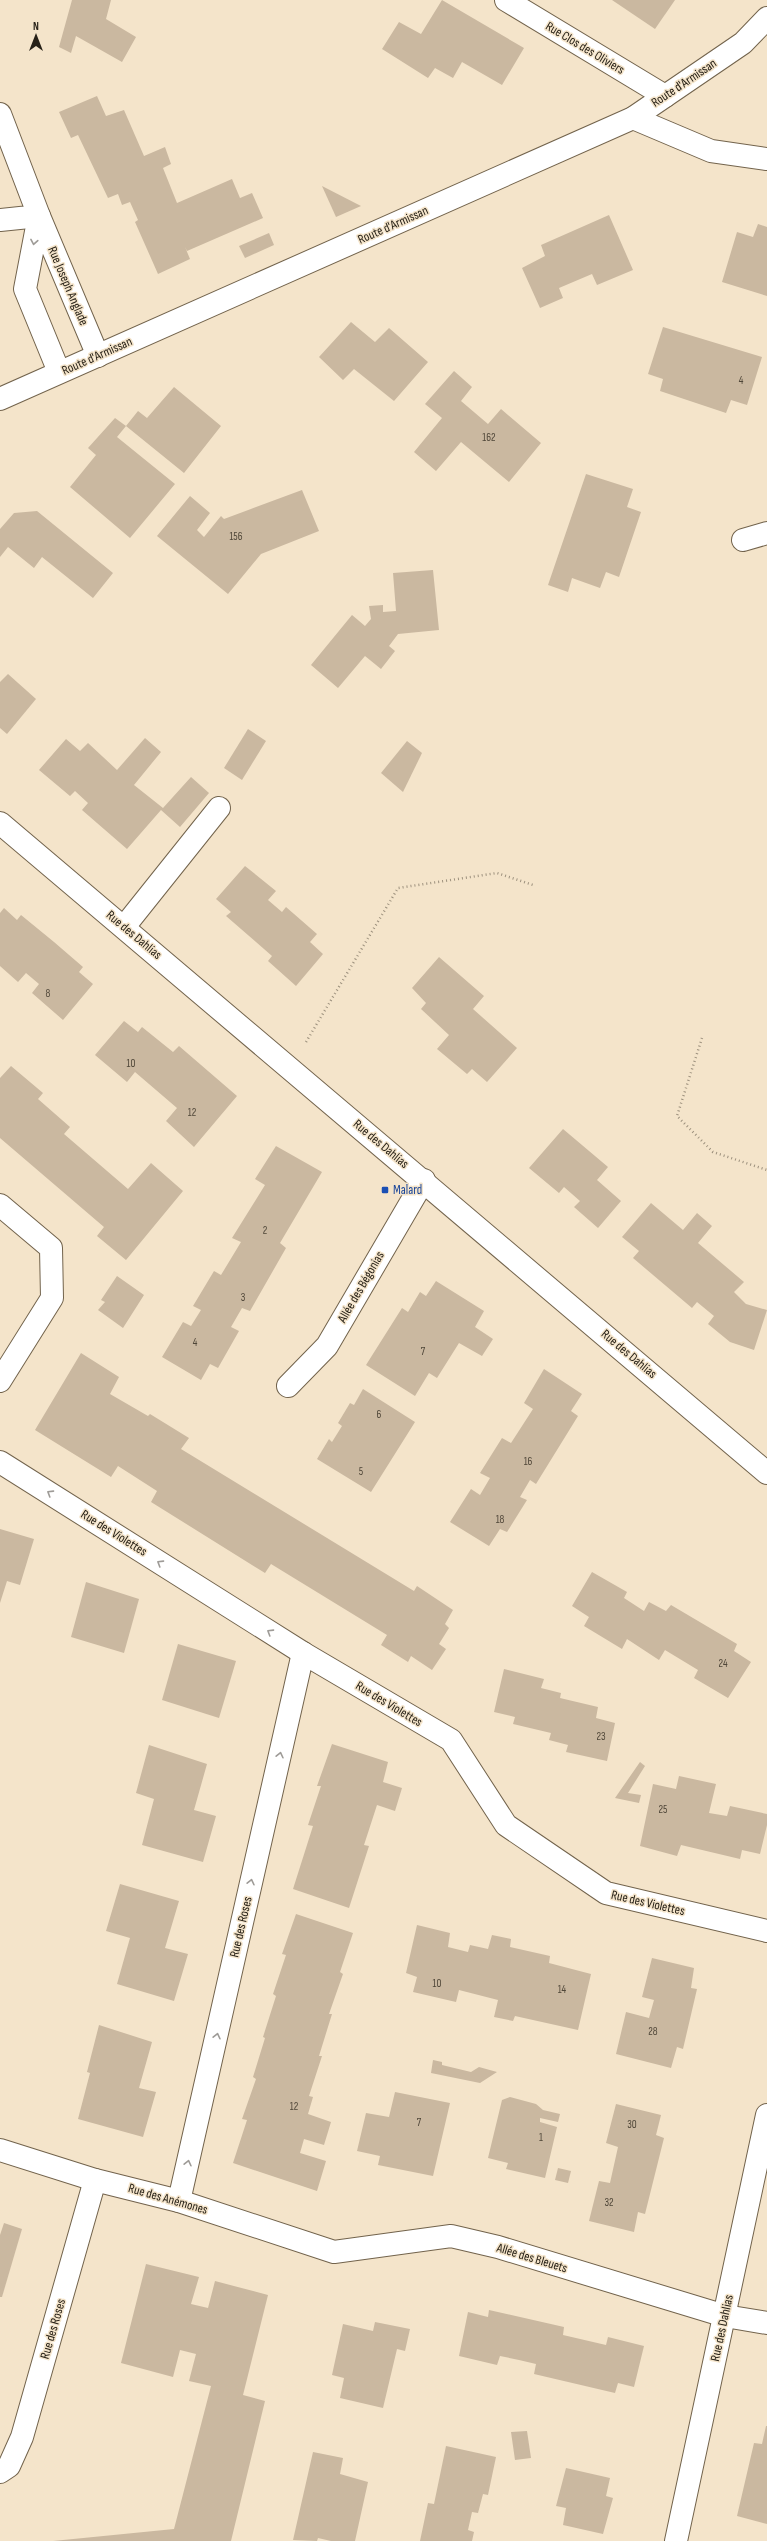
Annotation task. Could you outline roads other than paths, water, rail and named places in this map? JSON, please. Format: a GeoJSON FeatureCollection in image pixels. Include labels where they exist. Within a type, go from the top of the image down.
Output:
{"type":"FeatureCollection","features":[{"type":"Feature","properties":{"kind":"street","name":"Rue Clos des Oliviers"},"geometry":{"type":"LineString","coordinates":[[506,0],[665,96]]}},
{"type":"Feature","properties":{"kind":"street","name":"Route d'Armissan"},"geometry":{"type":"LineString","coordinates":[[0,399],[633,118],[743,43],[767,18]]}},
{"type":"Feature","properties":{"kind":"street","name":"Rue Joseph Anglade"},"geometry":{"type":"LineString","coordinates":[[0,114],[39,216],[98,356]]}},
{"type":"Feature","properties":{"kind":"street"},"geometry":{"type":"LineString","coordinates":[[633,118],[712,151],[767,159]]}},
{"type":"Feature","properties":{"kind":"street"},"geometry":{"type":"LineString","coordinates":[[0,220],[39,216]]}},
{"type":"Feature","properties":{"kind":"street","name":"Rue Joseph Anglade"},"geometry":{"type":"LineString","coordinates":[[39,216],[26,289],[60,372]]}},
{"type":"Feature","properties":{"kind":"street"},"geometry":{"type":"LineString","coordinates":[[743,540],[767,533]]}},
{"type":"Feature","properties":{"kind":"street"},"geometry":{"type":"LineString","coordinates":[[124,927],[220,808]]}},
{"type":"Feature","properties":{"kind":"street","name":"Rue des Dahlias"},"geometry":{"type":"LineString","coordinates":[[0,823],[765,1469]]}},
{"type":"Feature","properties":{"kind":"street","name":"Allée des Bégonias"},"geometry":{"type":"LineString","coordinates":[[288,1386],[327,1346],[424,1180]]}},
{"type":"Feature","properties":{"kind":"street"},"geometry":{"type":"LineString","coordinates":[[0,1205],[51,1248],[52,1298],[0,1381]]}},
{"type":"Feature","properties":{"kind":"street","name":"Rue des Violettes"},"geometry":{"type":"LineString","coordinates":[[0,1462],[303,1653],[451,1740],[506,1825],[606,1893],[767,1930]]}},
{"type":"Feature","properties":{"kind":"street","name":"Rue des Roses"},"geometry":{"type":"LineString","coordinates":[[180,2201],[303,1653]]}},
{"type":"Feature","properties":{"kind":"street","name":"Rue des Dahlias"},"geometry":{"type":"LineString","coordinates":[[676,2541],[767,2115]]}},
{"type":"Feature","properties":{"kind":"street","name":"Rue des Anémones"},"geometry":{"type":"LineString","coordinates":[[0,2150],[95,2180],[180,2201],[334,2252]]}},
{"type":"Feature","properties":{"kind":"street","name":"Rue des Roses"},"geometry":{"type":"LineString","coordinates":[[0,2472],[9,2466],[22,2437],[95,2180]]}},
{"type":"Feature","properties":{"kind":"street","name":"Allée des Bleuets"},"geometry":{"type":"LineString","coordinates":[[334,2252],[451,2236],[498,2247],[725,2316],[767,2323]]}},
{"type":"Feature","properties":{"kind":"place","name":"Malard"},"geometry":{"type":"Point","coordinates":[385,1190]}}]}
